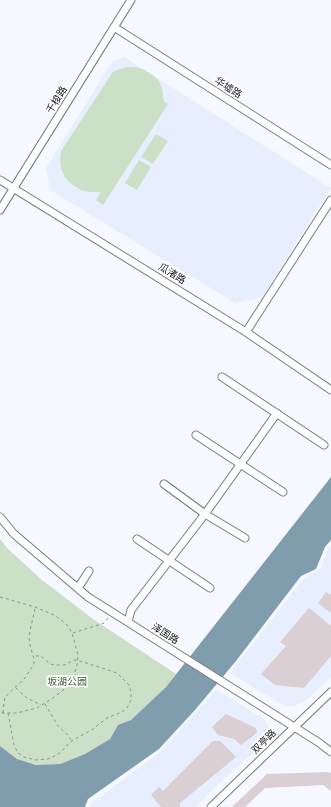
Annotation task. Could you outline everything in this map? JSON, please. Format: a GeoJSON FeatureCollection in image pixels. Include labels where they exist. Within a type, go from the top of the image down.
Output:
{"type":"FeatureCollection","features":[{"type":"Feature","properties":{"kind":"street","name":"千梭路"},"geometry":{"type":"LineString","coordinates":[[0,210],[131,0]]}},
{"type":"Feature","properties":{"kind":"street","name":"华墟路"},"geometry":{"type":"LineString","coordinates":[[114,27],[331,165]]}},
{"type":"Feature","properties":{"kind":"street","name":"瓜渚路"},"geometry":{"type":"LineString","coordinates":[[0,180],[246,332],[331,390]]}},
{"type":"Feature","properties":{"kind":"street"},"geometry":{"type":"LineString","coordinates":[[246,332],[331,200]]}},
{"type":"Feature","properties":{"kind":"street"},"geometry":{"type":"LineString","coordinates":[[222,377],[324,444]]}},
{"type":"Feature","properties":{"kind":"street"},"geometry":{"type":"LineString","coordinates":[[128,622],[131,610],[205,514],[277,413]]}},
{"type":"Feature","properties":{"kind":"street"},"geometry":{"type":"LineString","coordinates":[[196,435],[283,492]]}},
{"type":"Feature","properties":{"kind":"street"},"geometry":{"type":"LineString","coordinates":[[164,484],[205,514],[245,538]]}},
{"type":"Feature","properties":{"kind":"street","name":"泽国路"},"geometry":{"type":"LineString","coordinates":[[0,517],[14,534],[88,597],[318,742],[331,752]]}},
{"type":"Feature","properties":{"kind":"street"},"geometry":{"type":"LineString","coordinates":[[137,539],[210,588]]}},
{"type":"Feature","properties":{"kind":"street"},"geometry":{"type":"LineString","coordinates":[[78,588],[89,572]]}},
{"type":"Feature","properties":{"kind":"street","name":"双亭路"},"geometry":{"type":"LineString","coordinates":[[211,807],[331,692]]}},
{"type":"Feature","properties":{"kind":"path"},"geometry":{"type":"LineString","coordinates":[[0,597],[35,607],[54,615],[68,626],[72,633],[78,654],[74,676],[67,687],[53,698],[37,708],[17,713],[0,713]]}},
{"type":"Feature","properties":{"kind":"path"},"geometry":{"type":"LineString","coordinates":[[2,713],[5,697],[26,678],[34,664],[29,637],[35,607]]}},
{"type":"Feature","properties":{"kind":"path"},"geometry":{"type":"LineString","coordinates":[[72,633],[104,623],[112,612]]}},
{"type":"Feature","properties":{"kind":"path"},"geometry":{"type":"LineString","coordinates":[[8,713],[14,745],[18,753],[24,757],[36,760],[48,759],[57,755],[66,745],[108,718],[122,712],[131,700],[129,685],[117,674],[77,660],[64,665],[55,665],[50,664],[41,656],[33,656]]}},
{"type":"Feature","properties":{"kind":"path"},"geometry":{"type":"LineString","coordinates":[[16,688],[27,698],[42,705]]}},
{"type":"Feature","properties":{"kind":"path"},"geometry":{"type":"LineString","coordinates":[[45,703],[58,726],[72,741]]}},
{"type":"Feature","properties":{"kind":"shaded area"},"geometry":{"type":"Polygon","coordinates":[[[124,57],[331,188],[262,297],[235,303],[50,190],[46,168],[112,62],[124,57]]]}},
{"type":"Feature","properties":{"kind":"shaded area"},"geometry":{"type":"Polygon","coordinates":[[[331,477],[331,540],[325,547],[316,569],[301,576],[236,661],[195,710],[159,749],[88,799],[85,807],[0,807],[0,746],[17,759],[36,765],[60,764],[85,754],[110,739],[118,725],[131,720],[166,687],[331,477]]]}},
{"type":"Feature","properties":{"kind":"shaded area"},"geometry":{"type":"Polygon","coordinates":[[[331,545],[331,677],[308,699],[295,706],[284,706],[230,673],[304,578],[320,569],[328,548],[331,545]]]}},
{"type":"Feature","properties":{"kind":"shaded area"},"geometry":{"type":"Polygon","coordinates":[[[216,690],[263,718],[270,731],[268,739],[214,788],[196,807],[89,807],[93,802],[161,751],[216,690]]]}},
{"type":"Feature","properties":{"kind":"green space"},"geometry":{"type":"Polygon","coordinates":[[[127,67],[143,69],[154,76],[159,81],[164,102],[168,104],[103,205],[96,200],[101,192],[88,192],[81,190],[70,183],[65,177],[61,168],[61,151],[113,72],[127,67]]]}},
{"type":"Feature","properties":{"kind":"green space"},"geometry":{"type":"Polygon","coordinates":[[[156,134],[168,141],[153,164],[141,157],[156,134]]]}},
{"type":"Feature","properties":{"kind":"green space"},"geometry":{"type":"Polygon","coordinates":[[[139,160],[151,167],[137,190],[125,183],[139,160]]]}},
{"type":"Feature","properties":{"kind":"green space","name":"坂湖公园"},"geometry":{"type":"Polygon","coordinates":[[[0,539],[8,549],[42,580],[93,619],[176,674],[166,687],[131,720],[118,725],[110,739],[85,754],[60,764],[36,765],[17,759],[0,746],[0,539]]]}},
{"type":"Feature","properties":{"kind":"building"},"geometry":{"type":"Polygon","coordinates":[[[326,592],[331,595],[331,613],[318,603],[326,592]]]}},
{"type":"Feature","properties":{"kind":"building"},"geometry":{"type":"Polygon","coordinates":[[[309,608],[331,626],[331,656],[304,688],[275,685],[261,674],[286,646],[280,642],[309,608]]]}},
{"type":"Feature","properties":{"kind":"building"},"geometry":{"type":"Polygon","coordinates":[[[226,714],[256,728],[257,732],[241,745],[234,739],[218,735],[212,727],[226,714]]]}},
{"type":"Feature","properties":{"kind":"building"},"geometry":{"type":"Polygon","coordinates":[[[213,741],[220,741],[236,757],[180,803],[180,807],[161,807],[151,795],[159,787],[163,791],[213,741]]]}},
{"type":"Feature","properties":{"kind":"building"},"geometry":{"type":"Polygon","coordinates":[[[331,773],[331,791],[323,785],[265,788],[245,807],[232,807],[267,774],[331,773]]]}}]}
